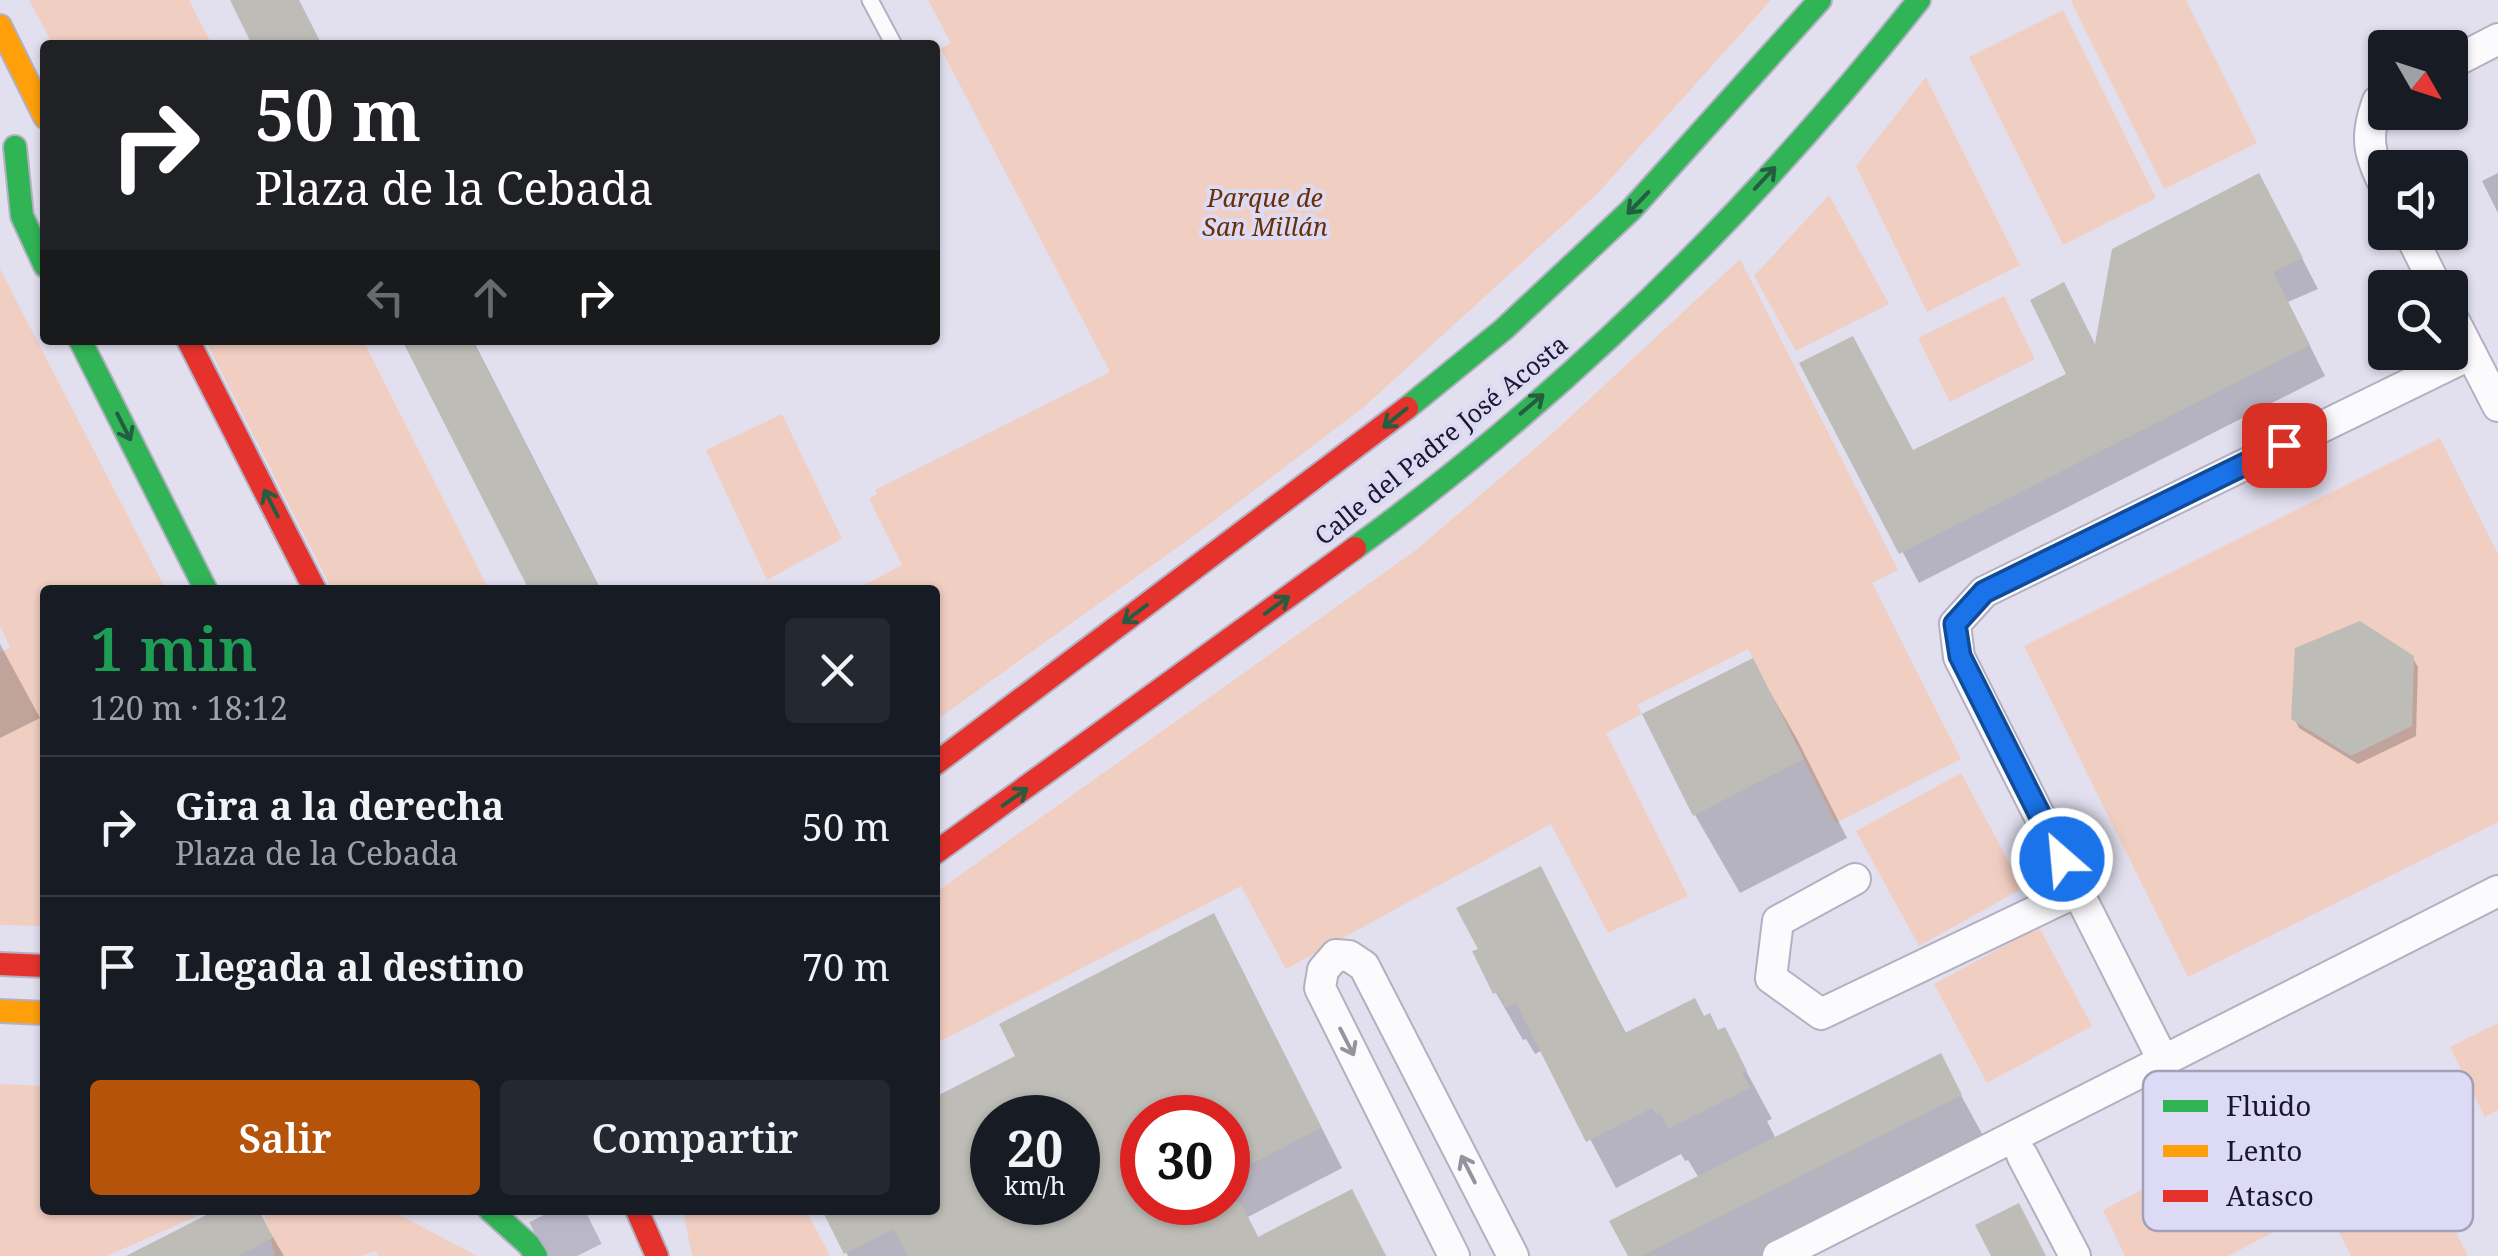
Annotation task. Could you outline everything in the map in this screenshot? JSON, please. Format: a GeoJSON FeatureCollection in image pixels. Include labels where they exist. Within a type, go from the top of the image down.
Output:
{"type":"FeatureCollection","features":[{"type":"Feature","properties":{"kind":"main road","name":"Calle del Padre José Acosta"},"geometry":{"type":"LineString","coordinates":[[940,760],[1366,442],[1504,329],[1632,210],[1820,0]]}},
{"type":"Feature","properties":{"kind":"main road","name":"Calle del Padre José Acosta"},"geometry":{"type":"LineString","coordinates":[[940,850],[1404,512],[1562,380],[1681,268],[1842,97],[1919,0]]}},
{"type":"Feature","properties":{"kind":"main road"},"geometry":{"type":"LineString","coordinates":[[0,24],[40,80]]}},
{"type":"Feature","properties":{"kind":"main road"},"geometry":{"type":"LineString","coordinates":[[0,24],[40,106]]}},
{"type":"Feature","properties":{"kind":"main road"},"geometry":{"type":"LineString","coordinates":[[40,194],[11,139],[22,216],[40,255]]}},
{"type":"Feature","properties":{"kind":"main road"},"geometry":{"type":"LineString","coordinates":[[83,345],[203,585]]}},
{"type":"Feature","properties":{"kind":"main road"},"geometry":{"type":"LineString","coordinates":[[191,345],[311,585]]}},
{"type":"Feature","properties":{"kind":"main road"},"geometry":{"type":"LineString","coordinates":[[0,964],[40,966]]}},
{"type":"Feature","properties":{"kind":"main road"},"geometry":{"type":"LineString","coordinates":[[0,1011],[40,1013]]}},
{"type":"Feature","properties":{"kind":"main road"},"geometry":{"type":"LineString","coordinates":[[496,1215],[529,1244],[536,1256]]}},
{"type":"Feature","properties":{"kind":"main road"},"geometry":{"type":"LineString","coordinates":[[638,1215],[657,1256]]}},
{"type":"Feature","properties":{"kind":"street"},"geometry":{"type":"LineString","coordinates":[[2468,55],[2498,40]]}},
{"type":"Feature","properties":{"kind":"street"},"geometry":{"type":"LineString","coordinates":[[2468,348],[2498,406]]}},
{"type":"Feature","properties":{"kind":"street"},"geometry":{"type":"LineString","coordinates":[[2163,1060],[1960,656],[1955,624],[1984,592],[2471,354]]}},
{"type":"Feature","properties":{"kind":"street"},"geometry":{"type":"LineString","coordinates":[[1855,879],[1778,921],[1771,978],[1820,1014],[2078,892]]}},
{"type":"Feature","properties":{"kind":"street"},"geometry":{"type":"LineString","coordinates":[[1778,1256],[2498,891]]}},
{"type":"Feature","properties":{"kind":"street"},"geometry":{"type":"LineString","coordinates":[[1454,1256],[1320,988],[1324,970],[1336,955],[1349,956],[1364,966],[1513,1256]]}},
{"type":"Feature","properties":{"kind":"street"},"geometry":{"type":"LineString","coordinates":[[2022,1155],[2075,1256]]}},
{"type":"Feature","properties":{"kind":"lane"},"geometry":{"type":"LineString","coordinates":[[870,0],[891,40]]}},
{"type":"Feature","properties":{"kind":"green space"},"geometry":{"type":"Polygon","coordinates":[[[29,0],[189,0],[209,40],[50,40],[29,0]]]}},
{"type":"Feature","properties":{"kind":"green space","name":"Parque de San Millán"},"geometry":{"type":"Polygon","coordinates":[[[928,0],[1771,0],[1597,194],[1364,407],[1203,529],[940,717],[940,585],[864,585],[902,565],[869,499],[877,494],[875,490],[1110,372],[941,49],[951,43],[928,0]]]}},
{"type":"Feature","properties":{"kind":"green space"},"geometry":{"type":"Polygon","coordinates":[[[2073,0],[2186,0],[2257,143],[2164,189],[2073,0]]]}},
{"type":"Feature","properties":{"kind":"green space"},"geometry":{"type":"Polygon","coordinates":[[[2063,10],[2156,198],[2063,245],[1969,57],[2063,10]]]}},
{"type":"Feature","properties":{"kind":"green space"},"geometry":{"type":"Polygon","coordinates":[[[1926,77],[2020,265],[1927,312],[1856,166],[1926,77]]]}},
{"type":"Feature","properties":{"kind":"green space"},"geometry":{"type":"Polygon","coordinates":[[[1829,195],[1889,304],[1796,351],[1754,276],[1829,195]]]}},
{"type":"Feature","properties":{"kind":"green space"},"geometry":{"type":"Polygon","coordinates":[[[1740,259],[1898,570],[1872,583],[1961,759],[1836,823],[1748,649],[1637,705],[1642,714],[1606,733],[1688,896],[1608,933],[1551,824],[1286,969],[1241,886],[940,1041],[940,889],[1416,550],[1554,432],[1740,259]]]}},
{"type":"Feature","properties":{"kind":"green space"},"geometry":{"type":"Polygon","coordinates":[[[0,269],[163,585],[40,585],[40,926],[0,925],[0,652],[10,647],[0,626],[0,269]]]}},
{"type":"Feature","properties":{"kind":"green space"},"geometry":{"type":"Polygon","coordinates":[[[2004,296],[2035,359],[1950,402],[1918,338],[2004,296]]]}},
{"type":"Feature","properties":{"kind":"green space"},"geometry":{"type":"Polygon","coordinates":[[[208,345],[366,345],[486,585],[329,585],[208,345]]]}},
{"type":"Feature","properties":{"kind":"green space"},"geometry":{"type":"Polygon","coordinates":[[[782,414],[842,539],[767,580],[706,450],[782,414]]]}},
{"type":"Feature","properties":{"kind":"green space"},"geometry":{"type":"Polygon","coordinates":[[[2440,438],[2498,554],[2498,822],[2188,977],[2024,646],[2440,438]]]}},
{"type":"Feature","properties":{"kind":"green space"},"geometry":{"type":"Polygon","coordinates":[[[1961,773],[2023,888],[1919,946],[1856,831],[1961,773]]]}},
{"type":"Feature","properties":{"kind":"green space"},"geometry":{"type":"Polygon","coordinates":[[[2039,927],[2092,1026],[1987,1083],[1934,984],[2039,927]]]}},
{"type":"Feature","properties":{"kind":"green space"},"geometry":{"type":"Polygon","coordinates":[[[2498,1023],[2498,1110],[2485,1117],[2473,1093],[2473,1071],[2462,1071],[2450,1047],[2498,1023]]]}},
{"type":"Feature","properties":{"kind":"green space"},"geometry":{"type":"Polygon","coordinates":[[[0,1084],[40,1086],[40,1215],[200,1215],[107,1256],[0,1256],[0,1084]]]}},
{"type":"Feature","properties":{"kind":"green space"},"geometry":{"type":"Polygon","coordinates":[[[2143,1189],[2143,1231],[2276,1231],[2228,1256],[2125,1256],[2103,1210],[2143,1189]]]}},
{"type":"Feature","properties":{"kind":"green space"},"geometry":{"type":"Polygon","coordinates":[[[264,1215],[399,1215],[477,1256],[378,1256],[376,1251],[360,1256],[275,1256],[264,1215]]]}},
{"type":"Feature","properties":{"kind":"green space"},"geometry":{"type":"Polygon","coordinates":[[[684,1215],[809,1215],[830,1256],[692,1256],[684,1215]]]}},
{"type":"Feature","properties":{"kind":"green space"},"geometry":{"type":"Polygon","coordinates":[[[2338,1231],[2455,1231],[2468,1256],[2351,1256],[2338,1231]]]}},
{"type":"Feature","properties":{"kind":"building"},"geometry":{"type":"Polygon","coordinates":[[[230,0],[299,0],[319,40],[250,40],[230,0]]]}},
{"type":"Feature","properties":{"kind":"building"},"geometry":{"type":"Polygon","coordinates":[[[2259,173],[2303,258],[2273,272],[2310,345],[1899,554],[1799,363],[1853,336],[1913,450],[2066,374],[2030,300],[2064,282],[2095,344],[2112,249],[2259,173]]]}},
{"type":"Feature","properties":{"kind":"building"},"geometry":{"type":"Polygon","coordinates":[[[405,345],[475,345],[597,585],[526,585],[405,345]]]}},
{"type":"Feature","properties":{"kind":"building"},"geometry":{"type":"Polygon","coordinates":[[[2360,621],[2414,656],[2412,726],[2351,756],[2291,719],[2295,648],[2360,621]]]}},
{"type":"Feature","properties":{"kind":"building"},"geometry":{"type":"Polygon","coordinates":[[[1753,658],[1804,759],[1693,816],[1642,714],[1753,658]]]}},
{"type":"Feature","properties":{"kind":"building"},"geometry":{"type":"Polygon","coordinates":[[[1541,866],[1625,1033],[1695,998],[1704,1016],[1710,1013],[1718,1030],[1725,1027],[1747,1071],[1742,1073],[1750,1088],[1668,1129],[1660,1113],[1656,1115],[1652,1108],[1586,1142],[1516,1003],[1505,1008],[1498,992],[1493,994],[1472,951],[1478,949],[1456,908],[1541,866]]]}},
{"type":"Feature","properties":{"kind":"building"},"geometry":{"type":"Polygon","coordinates":[[[1214,913],[1321,1128],[1250,1165],[1250,1095],[1120,1095],[1120,1225],[1250,1225],[1250,1221],[1258,1237],[1352,1189],[1386,1256],[908,1256],[894,1229],[844,1254],[824,1215],[940,1215],[940,1094],[1015,1056],[999,1024],[1214,913]]]}},
{"type":"Feature","properties":{"kind":"building"},"geometry":{"type":"Polygon","coordinates":[[[1941,1053],[1962,1095],[1642,1256],[1628,1256],[1609,1221],[1941,1053]]]}},
{"type":"Feature","properties":{"kind":"building"},"geometry":{"type":"Polygon","coordinates":[[[2019,1203],[2046,1256],[1991,1256],[1975,1225],[2019,1203]]]}},
{"type":"Feature","properties":{"kind":"building"},"geometry":{"type":"Polygon","coordinates":[[[206,1215],[262,1215],[273,1238],[238,1256],[126,1256],[206,1215]]]}},
{"type":"Feature","properties":{"kind":"tunnel"},"geometry":{"type":"LineString","coordinates":[[556,1215],[577,1256]]}},
{"type":"Feature","properties":{"kind":"traffic: fast"},"geometry":{"type":"LineString","coordinates":[[1407,408],[1504,329],[1631,210],[1820,0]]}},
{"type":"Feature","properties":{"kind":"traffic: fast"},"geometry":{"type":"LineString","coordinates":[[1355,548],[1510,426],[1655,293],[1792,150],[1919,0]]}},
{"type":"Feature","properties":{"kind":"traffic: fast"},"geometry":{"type":"LineString","coordinates":[[15,147],[22,216],[40,255]]}},
{"type":"Feature","properties":{"kind":"traffic: fast"},"geometry":{"type":"LineString","coordinates":[[83,345],[203,585]]}},
{"type":"Feature","properties":{"kind":"traffic: fast"},"geometry":{"type":"LineString","coordinates":[[496,1215],[536,1256]]}},
{"type":"Feature","properties":{"kind":"traffic: slow"},"geometry":{"type":"LineString","coordinates":[[0,26],[40,107]]}},
{"type":"Feature","properties":{"kind":"traffic: slow"},"geometry":{"type":"LineString","coordinates":[[0,1011],[40,1013]]}},
{"type":"Feature","properties":{"kind":"traffic: jam"},"geometry":{"type":"LineString","coordinates":[[191,345],[312,585]]}},
{"type":"Feature","properties":{"kind":"traffic: jam"},"geometry":{"type":"LineString","coordinates":[[940,760],[1407,408]]}},
{"type":"Feature","properties":{"kind":"traffic: jam"},"geometry":{"type":"LineString","coordinates":[[940,849],[1355,548]]}},
{"type":"Feature","properties":{"kind":"traffic: jam"},"geometry":{"type":"LineString","coordinates":[[0,964],[40,966]]}},
{"type":"Feature","properties":{"kind":"traffic: jam"},"geometry":{"type":"LineString","coordinates":[[639,1215],[657,1256]]}},
{"type":"Feature","properties":{"kind":"route"},"geometry":{"type":"LineString","coordinates":[[2062,859],[1960,656],[1955,624],[1984,592],[2284,445]]}}]}
